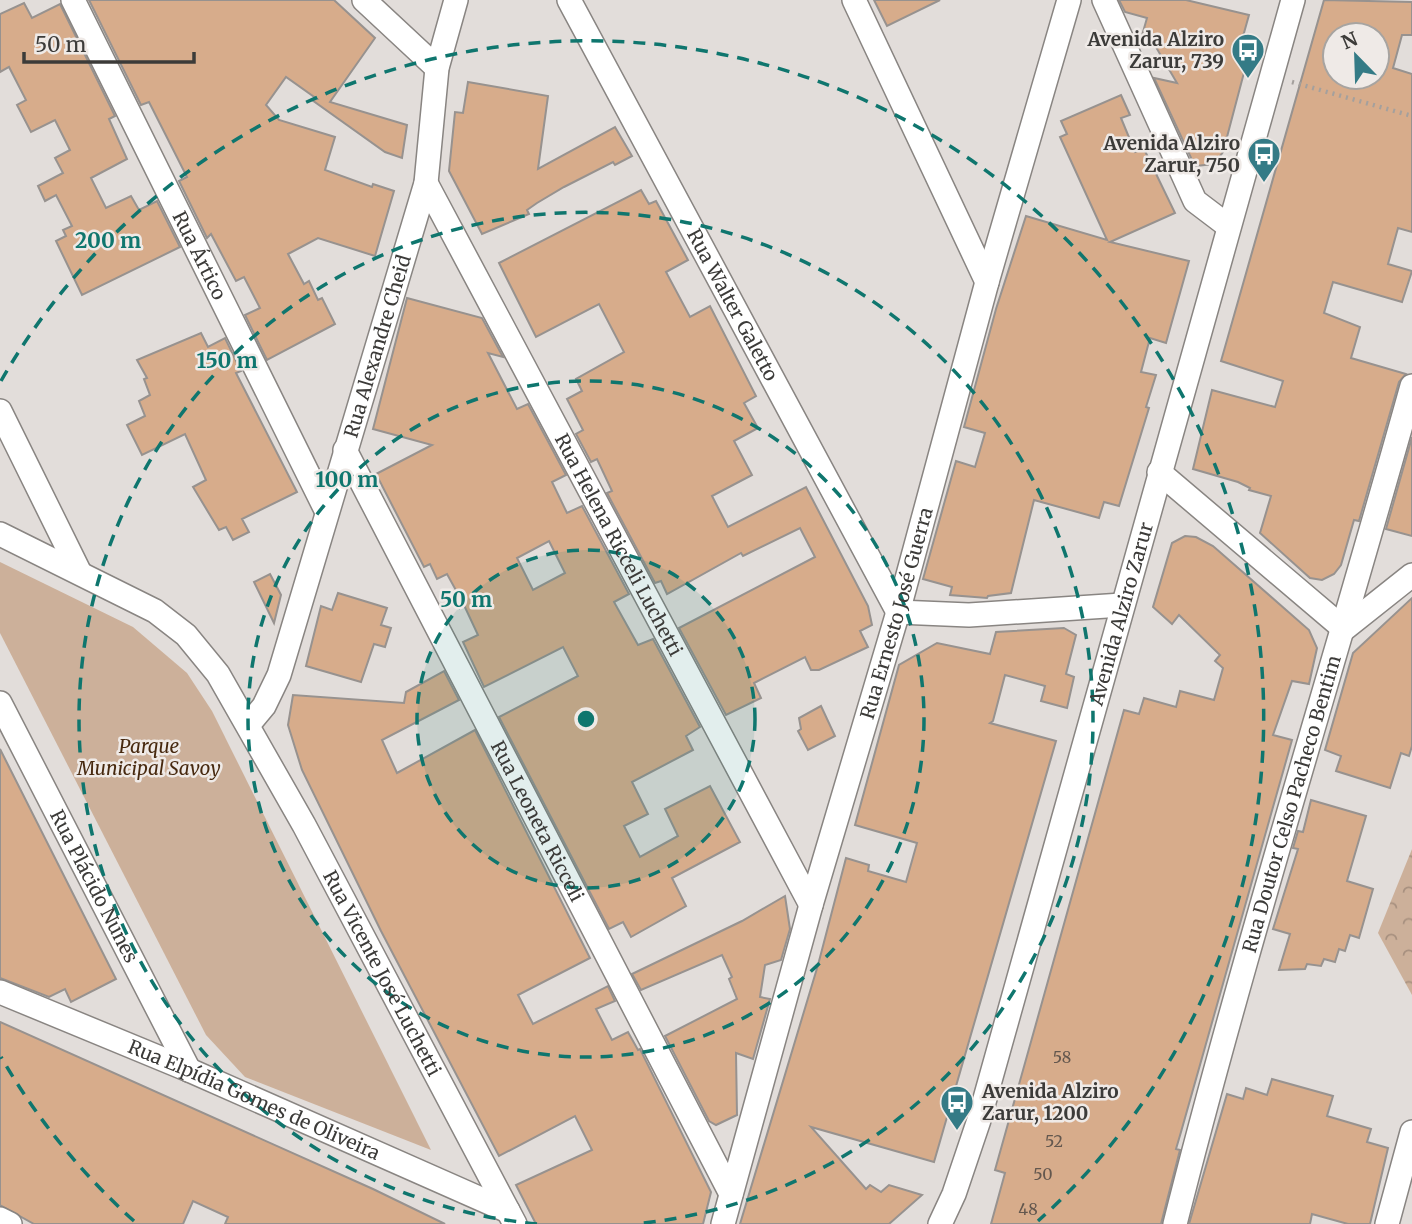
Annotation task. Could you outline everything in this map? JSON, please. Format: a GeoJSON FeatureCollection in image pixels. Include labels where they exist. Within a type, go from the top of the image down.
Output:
{"type":"FeatureCollection","features":[{"type":"Feature","properties":{"kind":"street","name":"Rua Ártico"},"geometry":{"type":"LineString","coordinates":[[73,0],[326,510]]}},
{"type":"Feature","properties":{"kind":"street"},"geometry":{"type":"LineString","coordinates":[[364,0],[437,68]]}},
{"type":"Feature","properties":{"kind":"street","name":"Rua Alexandre Cheid"},"geometry":{"type":"LineString","coordinates":[[249,724],[264,706],[279,675],[326,510],[426,183],[437,68],[456,0]]}},
{"type":"Feature","properties":{"kind":"street","name":"Rua Walter Galetto"},"geometry":{"type":"LineString","coordinates":[[569,0],[898,612]]}},
{"type":"Feature","properties":{"kind":"street"},"geometry":{"type":"LineString","coordinates":[[854,0],[987,282]]}},
{"type":"Feature","properties":{"kind":"street","name":"Rua Ernesto José Guerra"},"geometry":{"type":"LineString","coordinates":[[723,1224],[811,905],[898,612],[987,282],[1069,0]]}},
{"type":"Feature","properties":{"kind":"street"},"geometry":{"type":"LineString","coordinates":[[1104,0],[1195,201],[1228,226]]}},
{"type":"Feature","properties":{"kind":"street","name":"Avenida Alziro Zarur"},"geometry":{"type":"LineString","coordinates":[[940,1224],[954,1194],[979,1120],[1293,0]]}},
{"type":"Feature","properties":{"kind":"street","name":"Rua Helena Ricceli Luchetti"},"geometry":{"type":"LineString","coordinates":[[426,183],[811,905]]}},
{"type":"Feature","properties":{"kind":"street","name":"Rua Doutor Celso Pacheco Bentim"},"geometry":{"type":"LineString","coordinates":[[1175,1224],[1228,1019],[1344,629],[1412,386]]}},
{"type":"Feature","properties":{"kind":"street"},"geometry":{"type":"LineString","coordinates":[[0,411],[79,570]]}},
{"type":"Feature","properties":{"kind":"street","name":"Rua Leoneta Ricceli"},"geometry":{"type":"LineString","coordinates":[[345,450],[731,1194]]}},
{"type":"Feature","properties":{"kind":"street"},"geometry":{"type":"LineString","coordinates":[[1159,472],[1344,629],[1412,575]]}},
{"type":"Feature","properties":{"kind":"street","name":"Rua Vicente José Luchetti"},"geometry":{"type":"LineString","coordinates":[[0,534],[79,570],[155,611],[186,635],[218,674],[249,724],[512,1218]]}},
{"type":"Feature","properties":{"kind":"street"},"geometry":{"type":"LineString","coordinates":[[898,612],[969,615],[1122,605]]}},
{"type":"Feature","properties":{"kind":"street","name":"Rua Plácido Nunes"},"geometry":{"type":"LineString","coordinates":[[0,703],[189,1070]]}},
{"type":"Feature","properties":{"kind":"street","name":"Rua Elpídia Gomes de Oliveira"},"geometry":{"type":"LineString","coordinates":[[0,992],[189,1070],[512,1218]]}},
{"type":"Feature","properties":{"kind":"street"},"geometry":{"type":"LineString","coordinates":[[1387,1224],[1412,1132]]}},
{"type":"Feature","properties":{"kind":"street"},"geometry":{"type":"LineString","coordinates":[[0,1219],[10,1224]]}},
{"type":"Feature","properties":{"kind":"path"},"geometry":{"type":"LineString","coordinates":[[1271,77],[1412,116]]}},
{"type":"Feature","properties":{"kind":"green space","name":"Parque Municipal Savoy"},"geometry":{"type":"Polygon","coordinates":[[[0,562],[133,627],[187,673],[212,711],[431,1150],[245,1077],[206,1035],[0,633],[0,562]]]}},
{"type":"Feature","properties":{"kind":"green space"},"geometry":{"type":"Polygon","coordinates":[[[1412,849],[1412,995],[1378,933],[1412,849]]]}},
{"type":"Feature","properties":{"kind":"building"},"geometry":{"type":"Polygon","coordinates":[[[89,0],[334,0],[375,38],[330,102],[407,125],[402,158],[385,152],[312,100],[317,99],[286,77],[266,105],[279,120],[335,137],[325,170],[372,187],[373,184],[394,191],[375,256],[318,238],[288,254],[304,284],[309,281],[318,300],[322,298],[335,324],[267,360],[245,315],[260,308],[244,277],[236,281],[211,234],[207,238],[179,181],[187,177],[149,102],[141,105],[89,0]]]}},
{"type":"Feature","properties":{"kind":"building"},"geometry":{"type":"Polygon","coordinates":[[[874,0],[940,0],[887,26],[874,0]]]}},
{"type":"Feature","properties":{"kind":"building"},"geometry":{"type":"Polygon","coordinates":[[[1119,0],[1186,0],[1249,15],[1240,47],[1250,50],[1223,152],[1214,164],[1196,166],[1192,160],[1154,78],[1177,83],[1153,42],[1141,39],[1147,18],[1125,12],[1119,0]]]}},
{"type":"Feature","properties":{"kind":"building"},"geometry":{"type":"Polygon","coordinates":[[[1324,0],[1412,2],[1412,35],[1402,35],[1393,68],[1412,74],[1412,232],[1398,228],[1388,264],[1412,271],[1402,302],[1333,282],[1324,313],[1360,327],[1351,358],[1406,374],[1399,382],[1359,521],[1354,520],[1341,565],[1334,574],[1322,580],[1310,578],[1260,533],[1271,496],[1249,490],[1250,488],[1238,482],[1193,469],[1212,390],[1275,407],[1283,381],[1221,361],[1324,0]]]}},
{"type":"Feature","properties":{"kind":"building"},"geometry":{"type":"Polygon","coordinates":[[[24,3],[32,18],[60,4],[115,116],[109,119],[127,159],[91,178],[106,208],[131,196],[139,210],[157,201],[180,247],[82,295],[56,241],[66,236],[63,230],[72,226],[56,195],[45,201],[38,186],[63,173],[55,158],[70,150],[55,120],[31,132],[17,105],[26,100],[9,67],[0,72],[0,14],[24,3]]]}},
{"type":"Feature","properties":{"kind":"building"},"geometry":{"type":"Polygon","coordinates":[[[468,82],[548,96],[538,169],[615,127],[632,156],[615,165],[613,162],[564,187],[527,210],[529,214],[482,234],[449,171],[455,112],[463,113],[468,82]]]}},
{"type":"Feature","properties":{"kind":"building"},"geometry":{"type":"Polygon","coordinates":[[[1121,95],[1130,115],[1121,118],[1135,152],[1144,149],[1175,213],[1110,242],[1189,261],[1166,343],[1150,338],[1141,372],[1156,375],[1146,407],[1149,408],[1119,506],[1104,502],[1099,518],[1034,500],[1011,593],[987,598],[950,595],[952,587],[923,579],[956,461],[975,467],[985,433],[964,427],[996,309],[1026,216],[1107,240],[1060,137],[1067,134],[1061,121],[1121,95]]]}},
{"type":"Feature","properties":{"kind":"building"},"geometry":{"type":"Polygon","coordinates":[[[641,190],[649,204],[656,201],[688,260],[666,272],[690,317],[710,306],[756,396],[744,403],[758,428],[734,441],[752,475],[712,496],[728,527],[806,487],[868,606],[872,625],[860,631],[868,647],[819,670],[811,670],[805,657],[754,683],[761,698],[726,715],[679,628],[815,557],[800,528],[743,556],[741,553],[667,594],[661,581],[655,583],[607,493],[612,491],[597,459],[591,462],[576,434],[583,430],[567,399],[582,391],[576,379],[624,352],[599,304],[536,337],[499,263],[641,190]]]}},
{"type":"Feature","properties":{"kind":"building"},"geometry":{"type":"Polygon","coordinates":[[[407,298],[482,318],[503,357],[488,353],[517,409],[528,404],[566,475],[552,482],[567,513],[582,506],[629,594],[614,602],[638,645],[653,639],[700,727],[686,736],[693,750],[632,782],[648,814],[624,826],[640,857],[678,836],[665,809],[710,786],[740,842],[672,878],[686,906],[631,937],[623,922],[609,929],[499,717],[578,676],[563,647],[484,687],[463,642],[478,635],[463,603],[447,574],[437,579],[430,564],[424,567],[376,474],[432,445],[373,429],[407,298]],[[549,541],[517,558],[533,590],[565,573],[549,541]]]}},
{"type":"Feature","properties":{"kind":"building"},"geometry":{"type":"Polygon","coordinates":[[[201,333],[208,347],[225,338],[241,371],[236,373],[297,492],[242,519],[249,532],[233,540],[226,527],[219,530],[193,487],[206,480],[185,434],[142,455],[127,425],[145,416],[139,401],[150,395],[144,379],[147,378],[137,360],[201,333]]]}},
{"type":"Feature","properties":{"kind":"building"},"geometry":{"type":"Polygon","coordinates":[[[1412,437],[1412,536],[1386,529],[1412,437]]]}},
{"type":"Feature","properties":{"kind":"building"},"geometry":{"type":"Polygon","coordinates":[[[1185,536],[1196,537],[1213,546],[1309,630],[1317,648],[1309,684],[1292,681],[1273,735],[1292,740],[1176,1149],[1180,1150],[1161,1224],[991,1224],[1005,1173],[995,1170],[1124,710],[1139,714],[1144,698],[1176,707],[1180,691],[1214,700],[1223,668],[1215,661],[1220,655],[1179,615],[1172,624],[1153,607],[1172,543],[1185,536]]]}},
{"type":"Feature","properties":{"kind":"building"},"geometry":{"type":"Polygon","coordinates":[[[270,574],[281,595],[274,623],[254,582],[270,574]]]}},
{"type":"Feature","properties":{"kind":"building"},"geometry":{"type":"Polygon","coordinates":[[[338,593],[387,608],[381,625],[391,628],[385,647],[374,644],[361,682],[306,666],[321,606],[332,610],[338,593]]]}},
{"type":"Feature","properties":{"kind":"building"},"geometry":{"type":"Polygon","coordinates":[[[1412,598],[1412,746],[1409,756],[1401,753],[1390,788],[1336,771],[1341,756],[1325,750],[1353,653],[1412,598]]]}},
{"type":"Feature","properties":{"kind":"building"},"geometry":{"type":"Polygon","coordinates":[[[1064,628],[1076,635],[1066,674],[1074,677],[1067,708],[1041,701],[1045,686],[1005,675],[993,721],[990,723],[1056,741],[934,1162],[811,1127],[866,1189],[870,1185],[881,1192],[889,1185],[922,1195],[889,1224],[740,1224],[818,965],[846,858],[869,865],[868,871],[906,882],[917,843],[855,825],[899,665],[937,643],[990,654],[996,632],[1064,628]]]}},
{"type":"Feature","properties":{"kind":"building"},"geometry":{"type":"Polygon","coordinates":[[[444,671],[459,700],[382,740],[397,773],[475,730],[590,958],[518,995],[533,1024],[608,986],[615,1001],[596,1009],[612,1040],[628,1032],[638,1050],[640,1049],[711,1192],[703,1224],[536,1224],[516,1185],[592,1150],[575,1116],[499,1156],[381,931],[302,770],[288,725],[293,695],[404,703],[406,692],[444,671]]]}},
{"type":"Feature","properties":{"kind":"building"},"geometry":{"type":"Polygon","coordinates":[[[821,706],[835,736],[808,750],[798,731],[801,729],[799,718],[821,706]]]}},
{"type":"Feature","properties":{"kind":"building"},"geometry":{"type":"Polygon","coordinates":[[[0,749],[116,979],[71,1002],[65,989],[49,997],[0,978],[0,749]]]}},
{"type":"Feature","properties":{"kind":"building"},"geometry":{"type":"Polygon","coordinates":[[[1311,800],[1366,816],[1347,881],[1373,889],[1359,938],[1350,935],[1345,951],[1339,949],[1335,962],[1324,959],[1321,966],[1307,964],[1305,969],[1279,970],[1290,934],[1273,929],[1298,849],[1293,848],[1298,831],[1303,832],[1311,800]]]}},
{"type":"Feature","properties":{"kind":"building"},"geometry":{"type":"Polygon","coordinates":[[[785,896],[790,929],[781,960],[765,965],[760,997],[770,999],[753,1059],[736,1053],[737,1115],[716,1125],[709,1121],[665,1036],[737,999],[729,979],[732,977],[722,955],[641,990],[632,974],[742,921],[785,896]]]}},
{"type":"Feature","properties":{"kind":"building"},"geometry":{"type":"Polygon","coordinates":[[[0,1022],[373,1189],[445,1224],[225,1224],[228,1217],[193,1201],[183,1224],[34,1224],[0,1205],[0,1022]]]}},
{"type":"Feature","properties":{"kind":"building"},"geometry":{"type":"Polygon","coordinates":[[[1272,1079],[1333,1096],[1327,1116],[1371,1129],[1367,1142],[1388,1148],[1370,1224],[1348,1224],[1312,1214],[1310,1224],[1189,1224],[1227,1094],[1243,1099],[1246,1088],[1267,1095],[1272,1079]]]}},
{"type":"Feature","properties":{"kind":"place","name":"Avenida Alziro Zarur, 739"},"geometry":{"type":"Point","coordinates":[1248,80]}},
{"type":"Feature","properties":{"kind":"place","name":"Avenida Alziro Zarur, 750"},"geometry":{"type":"Point","coordinates":[1264,184]}},
{"type":"Feature","properties":{"kind":"place","name":"Avenida Alziro Zarur, 1200"},"geometry":{"type":"Point","coordinates":[957,1132]}}]}
